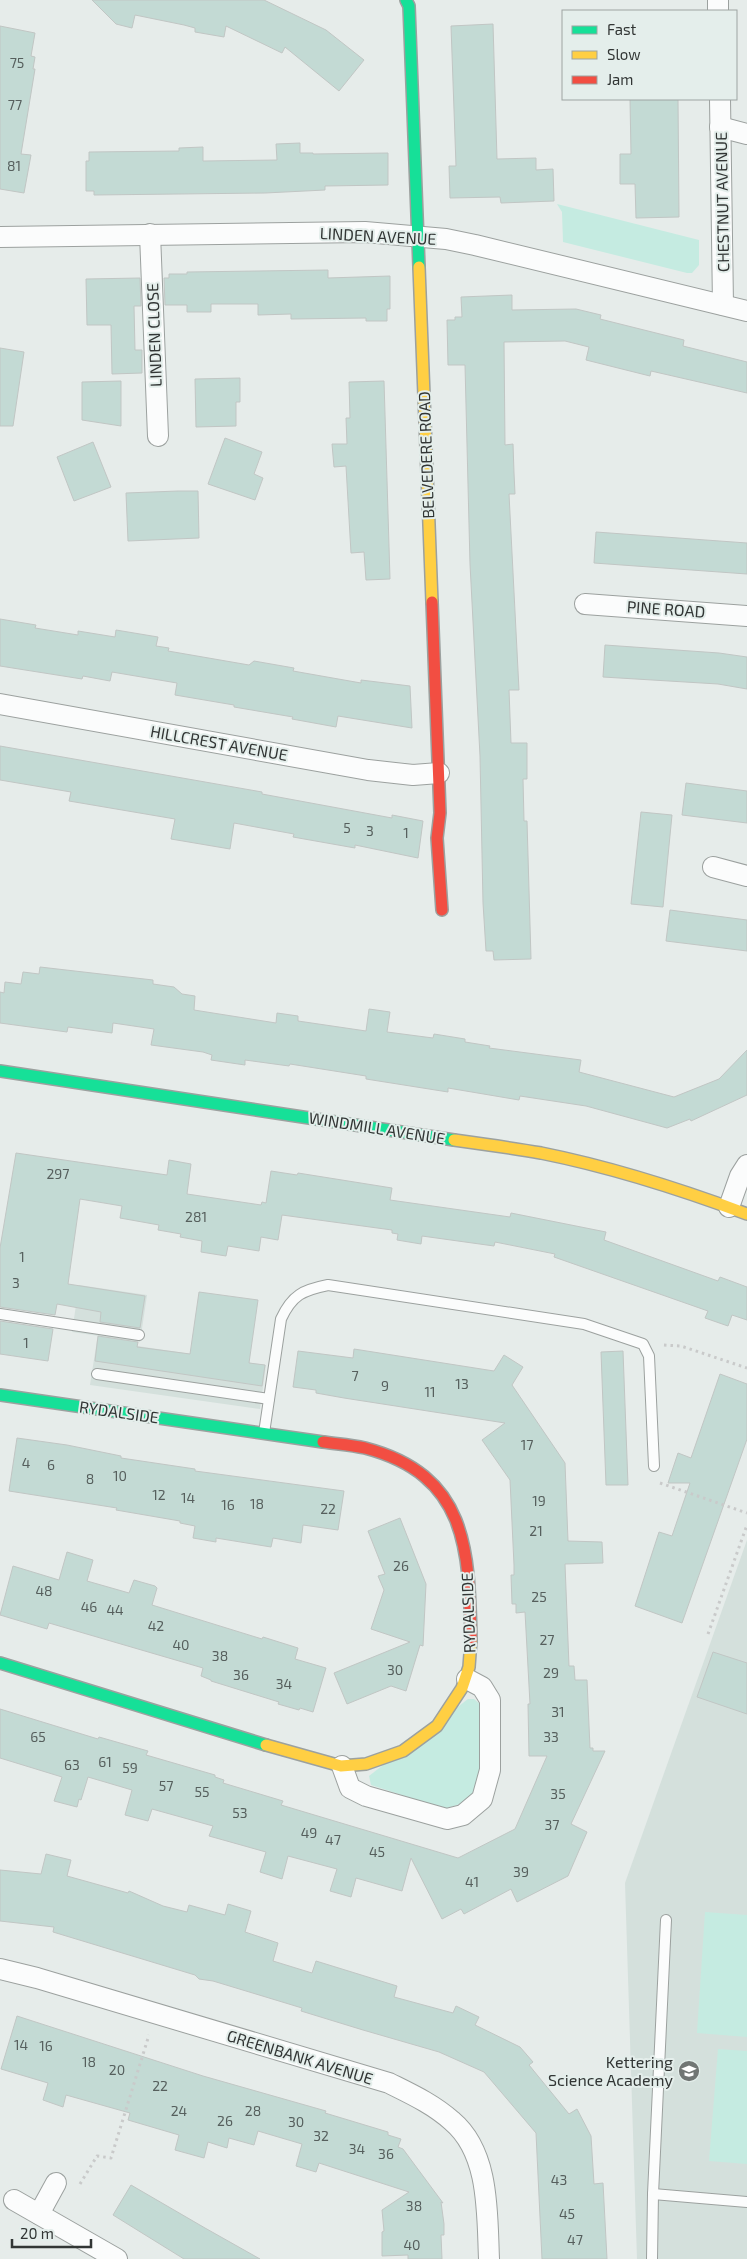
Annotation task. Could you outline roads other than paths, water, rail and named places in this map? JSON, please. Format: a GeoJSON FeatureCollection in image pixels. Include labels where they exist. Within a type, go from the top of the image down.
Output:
{"type":"FeatureCollection","features":[{"type":"Feature","properties":{"kind":"street","name":"BELVEDERE ROAD"},"geometry":{"type":"LineString","coordinates":[[406,0],[409,6],[419,236],[429,573],[439,772],[440,813],[437,838],[442,910]]}},
{"type":"Feature","properties":{"kind":"street","name":"CHESTNUT AVENUE"},"geometry":{"type":"LineString","coordinates":[[720,100],[723,304]]}},
{"type":"Feature","properties":{"kind":"street"},"geometry":{"type":"LineString","coordinates":[[720,127],[747,134]]}},
{"type":"Feature","properties":{"kind":"street","name":"LINDEN AVENUE"},"geometry":{"type":"LineString","coordinates":[[0,237],[365,232],[419,236],[446,239],[508,252],[747,310]]}},
{"type":"Feature","properties":{"kind":"street","name":"LINDEN CLOSE"},"geometry":{"type":"LineString","coordinates":[[150,234],[158,436]]}},
{"type":"Feature","properties":{"kind":"street","name":"PINE ROAD"},"geometry":{"type":"LineString","coordinates":[[585,604],[747,616]]}},
{"type":"Feature","properties":{"kind":"street","name":"HILLCREST AVENUE"},"geometry":{"type":"LineString","coordinates":[[0,704],[368,770],[413,775],[439,772]]}},
{"type":"Feature","properties":{"kind":"street"},"geometry":{"type":"LineString","coordinates":[[713,867],[747,876]]}},
{"type":"Feature","properties":{"kind":"street","name":"WINDMILL AVENUE"},"geometry":{"type":"LineString","coordinates":[[0,1071],[540,1153],[602,1166],[738,1210]]}},
{"type":"Feature","properties":{"kind":"street"},"geometry":{"type":"LineString","coordinates":[[738,1210],[740,1176],[747,1165]]}},
{"type":"Feature","properties":{"kind":"street","name":"RYDALSIDE"},"geometry":{"type":"LineString","coordinates":[[0,1395],[364,1448],[393,1457],[421,1473],[440,1491],[456,1515],[464,1542],[468,1570],[470,1661],[467,1679],[436,1728],[413,1745],[389,1757],[366,1764],[342,1766],[305,1757],[0,1663]]}},
{"type":"Feature","properties":{"kind":"street"},"geometry":{"type":"LineString","coordinates":[[342,1766],[350,1788],[366,1796],[447,1819],[462,1815],[482,1799],[490,1770],[490,1700],[482,1686],[467,1679]]}},
{"type":"Feature","properties":{"kind":"street","name":"GREENBANK AVENUE"},"geometry":{"type":"LineString","coordinates":[[0,1969],[37,1978],[389,2083],[423,2100],[453,2122],[469,2142],[479,2165],[487,2204],[490,2259]]}},
{"type":"Feature","properties":{"kind":"street"},"geometry":{"type":"LineString","coordinates":[[38,2214],[56,2184]]}},
{"type":"Feature","properties":{"kind":"street"},"geometry":{"type":"LineString","coordinates":[[14,2200],[117,2259]]}},
{"type":"Feature","properties":{"kind":"lane"},"geometry":{"type":"LineString","coordinates":[[264,1434],[281,1319],[287,1306],[306,1290],[328,1285],[584,1324],[643,1344],[649,1356],[654,1466]]}},
{"type":"Feature","properties":{"kind":"lane"},"geometry":{"type":"LineString","coordinates":[[0,1314],[139,1336]]}},
{"type":"Feature","properties":{"kind":"lane"},"geometry":{"type":"LineString","coordinates":[[97,1374],[269,1398]]}},
{"type":"Feature","properties":{"kind":"lane"},"geometry":{"type":"LineString","coordinates":[[652,2259],[652,2194],[666,1920]]}},
{"type":"Feature","properties":{"kind":"lane"},"geometry":{"type":"LineString","coordinates":[[652,2194],[747,2202]]}},
{"type":"Feature","properties":{"kind":"place","name":"Kettering Science Academy"},"geometry":{"type":"Point","coordinates":[689,2071]}}]}
